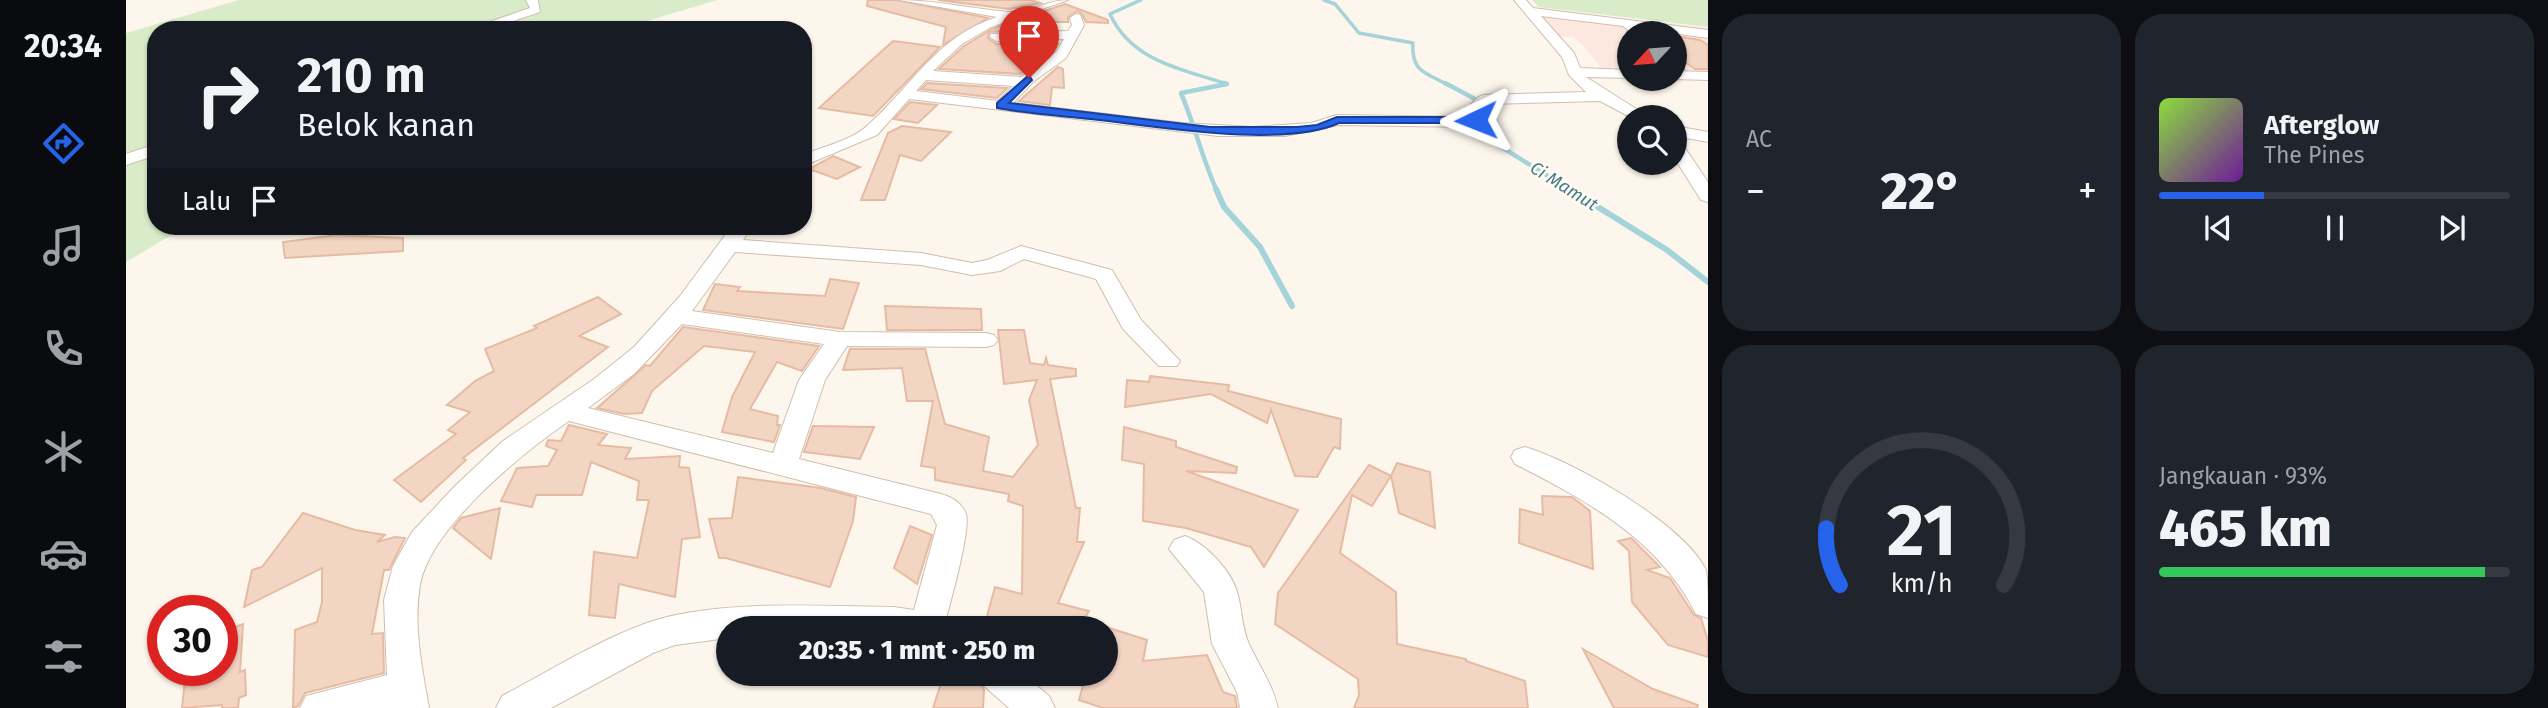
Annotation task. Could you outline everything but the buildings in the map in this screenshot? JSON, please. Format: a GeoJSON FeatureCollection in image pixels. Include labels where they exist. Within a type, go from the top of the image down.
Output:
{"type":"FeatureCollection","features":[{"type":"Feature","properties":{"kind":"street"},"geometry":{"type":"LineString","coordinates":[[501,21],[534,11],[536,9],[532,0]]}},
{"type":"Feature","properties":{"kind":"street"},"geometry":{"type":"LineString","coordinates":[[905,0],[1015,15]]}},
{"type":"Feature","properties":{"kind":"street"},"geometry":{"type":"LineString","coordinates":[[812,157],[872,132],[922,75],[957,41],[987,24],[1062,0]]}},
{"type":"Feature","properties":{"kind":"street"},"geometry":{"type":"LineString","coordinates":[[1525,6],[1617,21]]}},
{"type":"Feature","properties":{"kind":"street"},"geometry":{"type":"LineString","coordinates":[[1525,6],[1569,56],[1574,72],[1620,105]]}},
{"type":"Feature","properties":{"kind":"street"},"geometry":{"type":"LineString","coordinates":[[1001,106],[1024,82],[1059,57],[1079,23],[1076,18]]}},
{"type":"Feature","properties":{"kind":"street"},"geometry":{"type":"LineString","coordinates":[[1687,31],[1708,34]]}},
{"type":"Feature","properties":{"kind":"street"},"geometry":{"type":"LineString","coordinates":[[996,37],[1073,35]]}},
{"type":"Feature","properties":{"kind":"street"},"geometry":{"type":"LineString","coordinates":[[1687,71],[1708,76]]}},
{"type":"Feature","properties":{"kind":"street"},"geometry":{"type":"LineString","coordinates":[[1574,72],[1617,74]]}},
{"type":"Feature","properties":{"kind":"street"},"geometry":{"type":"LineString","coordinates":[[922,75],[1024,82]]}},
{"type":"Feature","properties":{"kind":"street"},"geometry":{"type":"LineString","coordinates":[[905,94],[1194,129],[1297,130],[1319,128],[1337,120],[1470,122],[1476,120],[1480,102],[1604,96]]}},
{"type":"Feature","properties":{"kind":"street"},"geometry":{"type":"LineString","coordinates":[[1687,134],[1708,138]]}},
{"type":"Feature","properties":{"kind":"street"},"geometry":{"type":"LineString","coordinates":[[126,160],[147,152]]}},
{"type":"Feature","properties":{"kind":"street"},"geometry":{"type":"LineString","coordinates":[[1687,164],[1708,196]]}},
{"type":"Feature","properties":{"kind":"street"},"geometry":{"type":"LineString","coordinates":[[319,708],[409,698],[403,662],[402,606],[408,567],[426,534],[491,468],[532,433],[626,368],[678,316],[736,235],[921,259],[972,269],[992,266],[1021,252],[1029,253],[1104,275],[1125,316],[1168,360]]}},
{"type":"Feature","properties":{"kind":"street"},"geometry":{"type":"LineString","coordinates":[[678,316],[839,339],[986,340]]}},
{"type":"Feature","properties":{"kind":"street"},"geometry":{"type":"LineString","coordinates":[[783,465],[812,380],[839,339]]}},
{"type":"Feature","properties":{"kind":"street"},"geometry":{"type":"LineString","coordinates":[[566,411],[941,505],[947,510],[952,526],[932,616]]}},
{"type":"Feature","properties":{"kind":"street"},"geometry":{"type":"LineString","coordinates":[[1525,457],[1579,484],[1659,539],[1689,570],[1708,604]]}},
{"type":"Feature","properties":{"kind":"street"},"geometry":{"type":"LineString","coordinates":[[1185,549],[1216,582],[1221,592],[1230,645],[1255,689],[1259,708]]}},
{"type":"Feature","properties":{"kind":"street"},"geometry":{"type":"LineString","coordinates":[[515,708],[641,642],[674,630],[716,625]]}},
{"type":"Feature","properties":{"kind":"street"},"geometry":{"type":"LineString","coordinates":[[1010,686],[1035,708]]}},
{"type":"Feature","properties":{"kind":"shaded area"},"geometry":{"type":"Polygon","coordinates":[[[1530,8],[1646,21],[1617,21],[1617,73],[1604,72],[1584,46],[1573,37],[1558,37],[1530,8]]]}},
{"type":"Feature","properties":{"kind":"shaded area"},"geometry":{"type":"Polygon","coordinates":[[[1687,26],[1708,28],[1708,75],[1687,74],[1687,26]]]}},
{"type":"Feature","properties":{"kind":"green space"},"geometry":{"type":"Polygon","coordinates":[[[239,0],[717,0],[647,21],[167,21],[239,0]]]}},
{"type":"Feature","properties":{"kind":"green space"},"geometry":{"type":"Polygon","coordinates":[[[1532,0],[1708,0],[1708,27],[1687,25],[1687,21],[1657,21],[1539,7],[1532,0]]]}},
{"type":"Feature","properties":{"kind":"green space"},"geometry":{"type":"Polygon","coordinates":[[[147,27],[147,235],[172,235],[126,262],[126,33],[147,27]]]}},
{"type":"Feature","properties":{"kind":"waterway"},"geometry":{"type":"LineString","coordinates":[[1141,0],[1110,14],[1131,43],[1144,53],[1176,68],[1227,84]]}},
{"type":"Feature","properties":{"kind":"waterway","name":"Ci Mamut"},"geometry":{"type":"LineString","coordinates":[[1324,0],[1335,4],[1359,33],[1413,43],[1417,66],[1426,74],[1448,85]]}},
{"type":"Feature","properties":{"kind":"waterway","name":"Ci Mamut"},"geometry":{"type":"LineString","coordinates":[[1445,83],[1492,108],[1480,125],[1490,140],[1572,191]]}},
{"type":"Feature","properties":{"kind":"waterway"},"geometry":{"type":"LineString","coordinates":[[1217,191],[1181,93],[1227,84]]}},
{"type":"Feature","properties":{"kind":"waterway"},"geometry":{"type":"LineString","coordinates":[[1223,85],[1227,84]]}},
{"type":"Feature","properties":{"kind":"waterway"},"geometry":{"type":"LineString","coordinates":[[1216,189],[1224,207],[1260,247],[1292,306]]}},
{"type":"Feature","properties":{"kind":"waterway","name":"Ci Mamut"},"geometry":{"type":"LineString","coordinates":[[1569,189],[1667,250],[1708,282]]}},
{"type":"Feature","properties":{"kind":"route"},"geometry":{"type":"LineString","coordinates":[[1029,78],[1001,106],[1210,130],[1297,130],[1324,127],[1337,120],[1476,120]]}}]}
